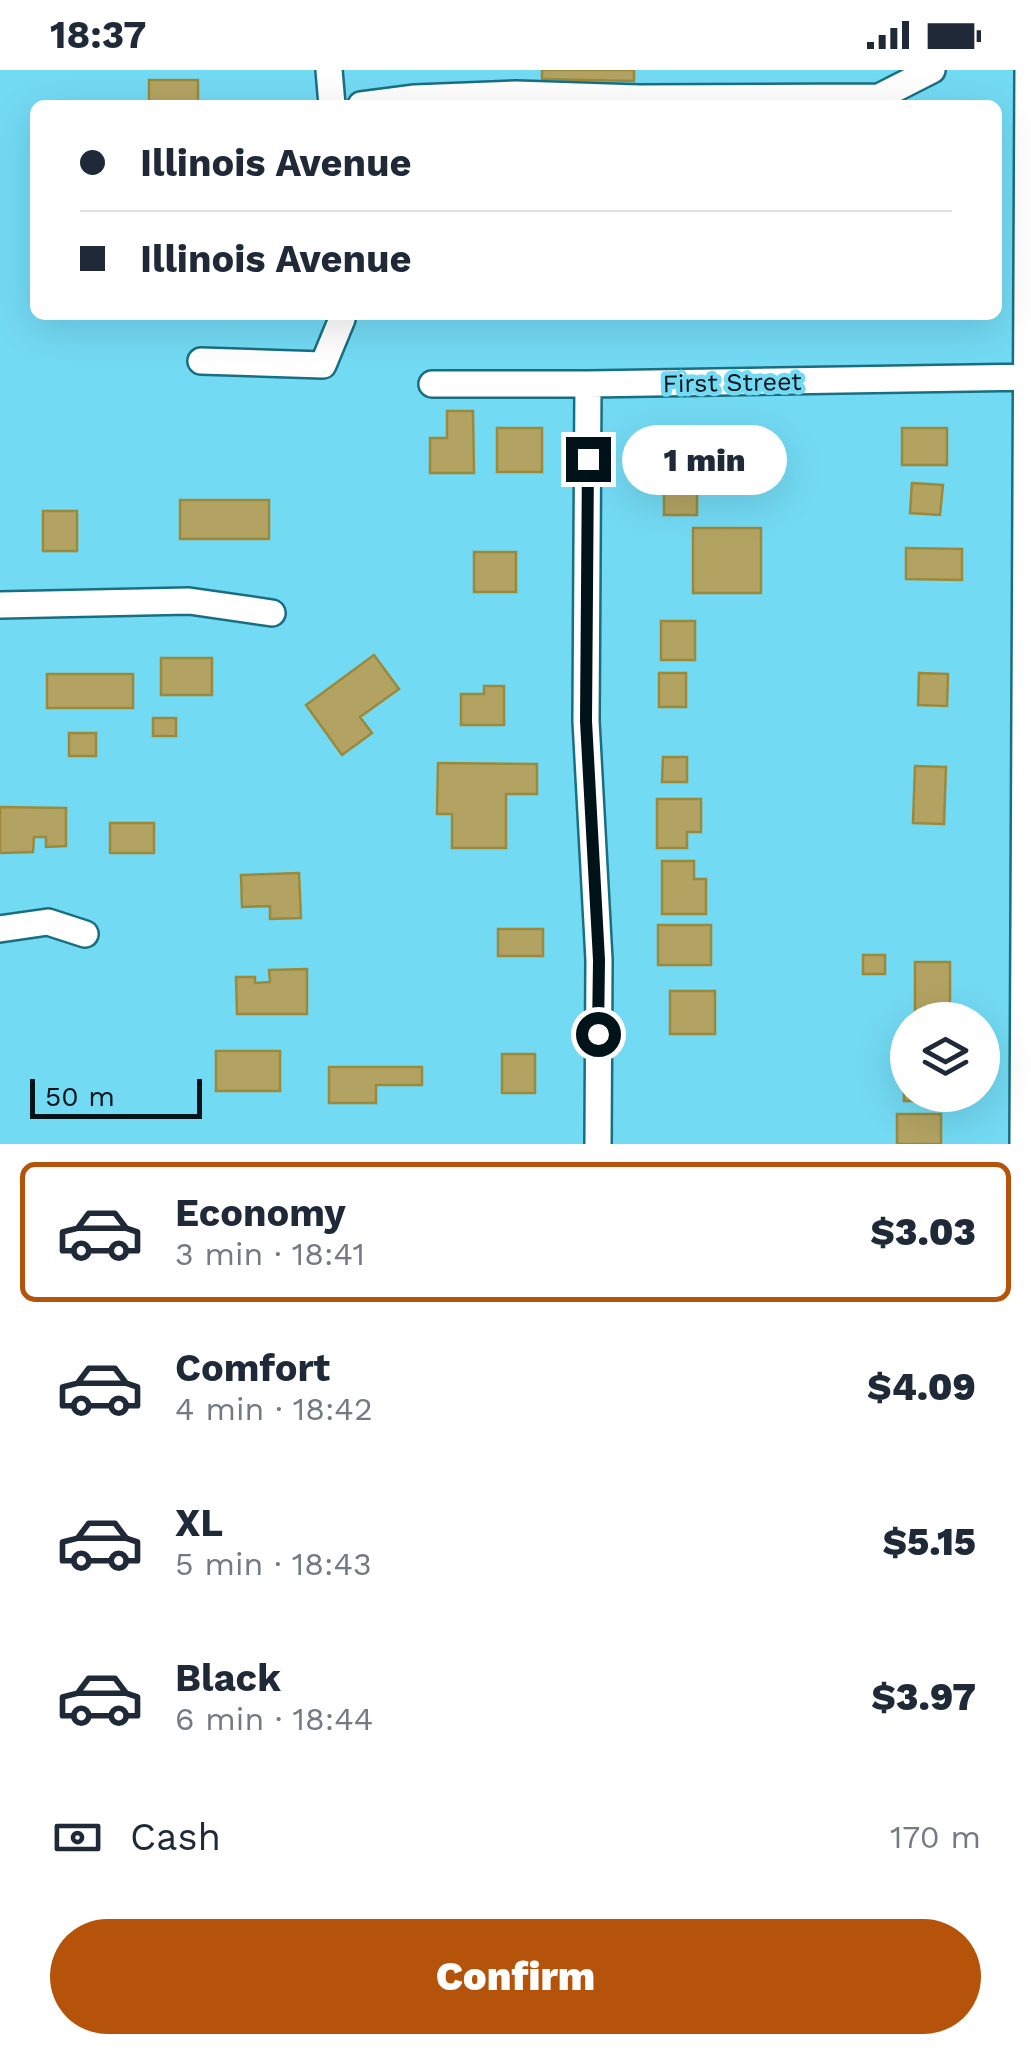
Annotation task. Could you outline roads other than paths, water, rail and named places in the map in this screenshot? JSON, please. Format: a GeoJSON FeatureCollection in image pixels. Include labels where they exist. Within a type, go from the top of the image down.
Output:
{"type":"FeatureCollection","features":[{"type":"Feature","properties":{"kind":"street"},"geometry":{"type":"LineString","coordinates":[[329,70],[332,100]]}},
{"type":"Feature","properties":{"kind":"street"},"geometry":{"type":"LineString","coordinates":[[458,70],[458,96]]}},
{"type":"Feature","properties":{"kind":"street"},"geometry":{"type":"LineString","coordinates":[[399,100],[516,94],[879,98],[932,70]]}},
{"type":"Feature","properties":{"kind":"street"},"geometry":{"type":"LineString","coordinates":[[1022,1144],[1028,900],[1028,70]]}},
{"type":"Feature","properties":{"kind":"street"},"geometry":{"type":"LineString","coordinates":[[201,360],[322,365],[342,320]]}},
{"type":"Feature","properties":{"kind":"street","name":"First Street"},"geometry":{"type":"LineString","coordinates":[[432,384],[1030,377]]}},
{"type":"Feature","properties":{"kind":"street"},"geometry":{"type":"LineString","coordinates":[[588,384],[586,721],[599,960],[598,1144]]}},
{"type":"Feature","properties":{"kind":"street"},"geometry":{"type":"LineString","coordinates":[[0,604],[189,601],[272,612]]}},
{"type":"Feature","properties":{"kind":"street"},"geometry":{"type":"LineString","coordinates":[[0,928],[48,922],[86,934]]}}]}
